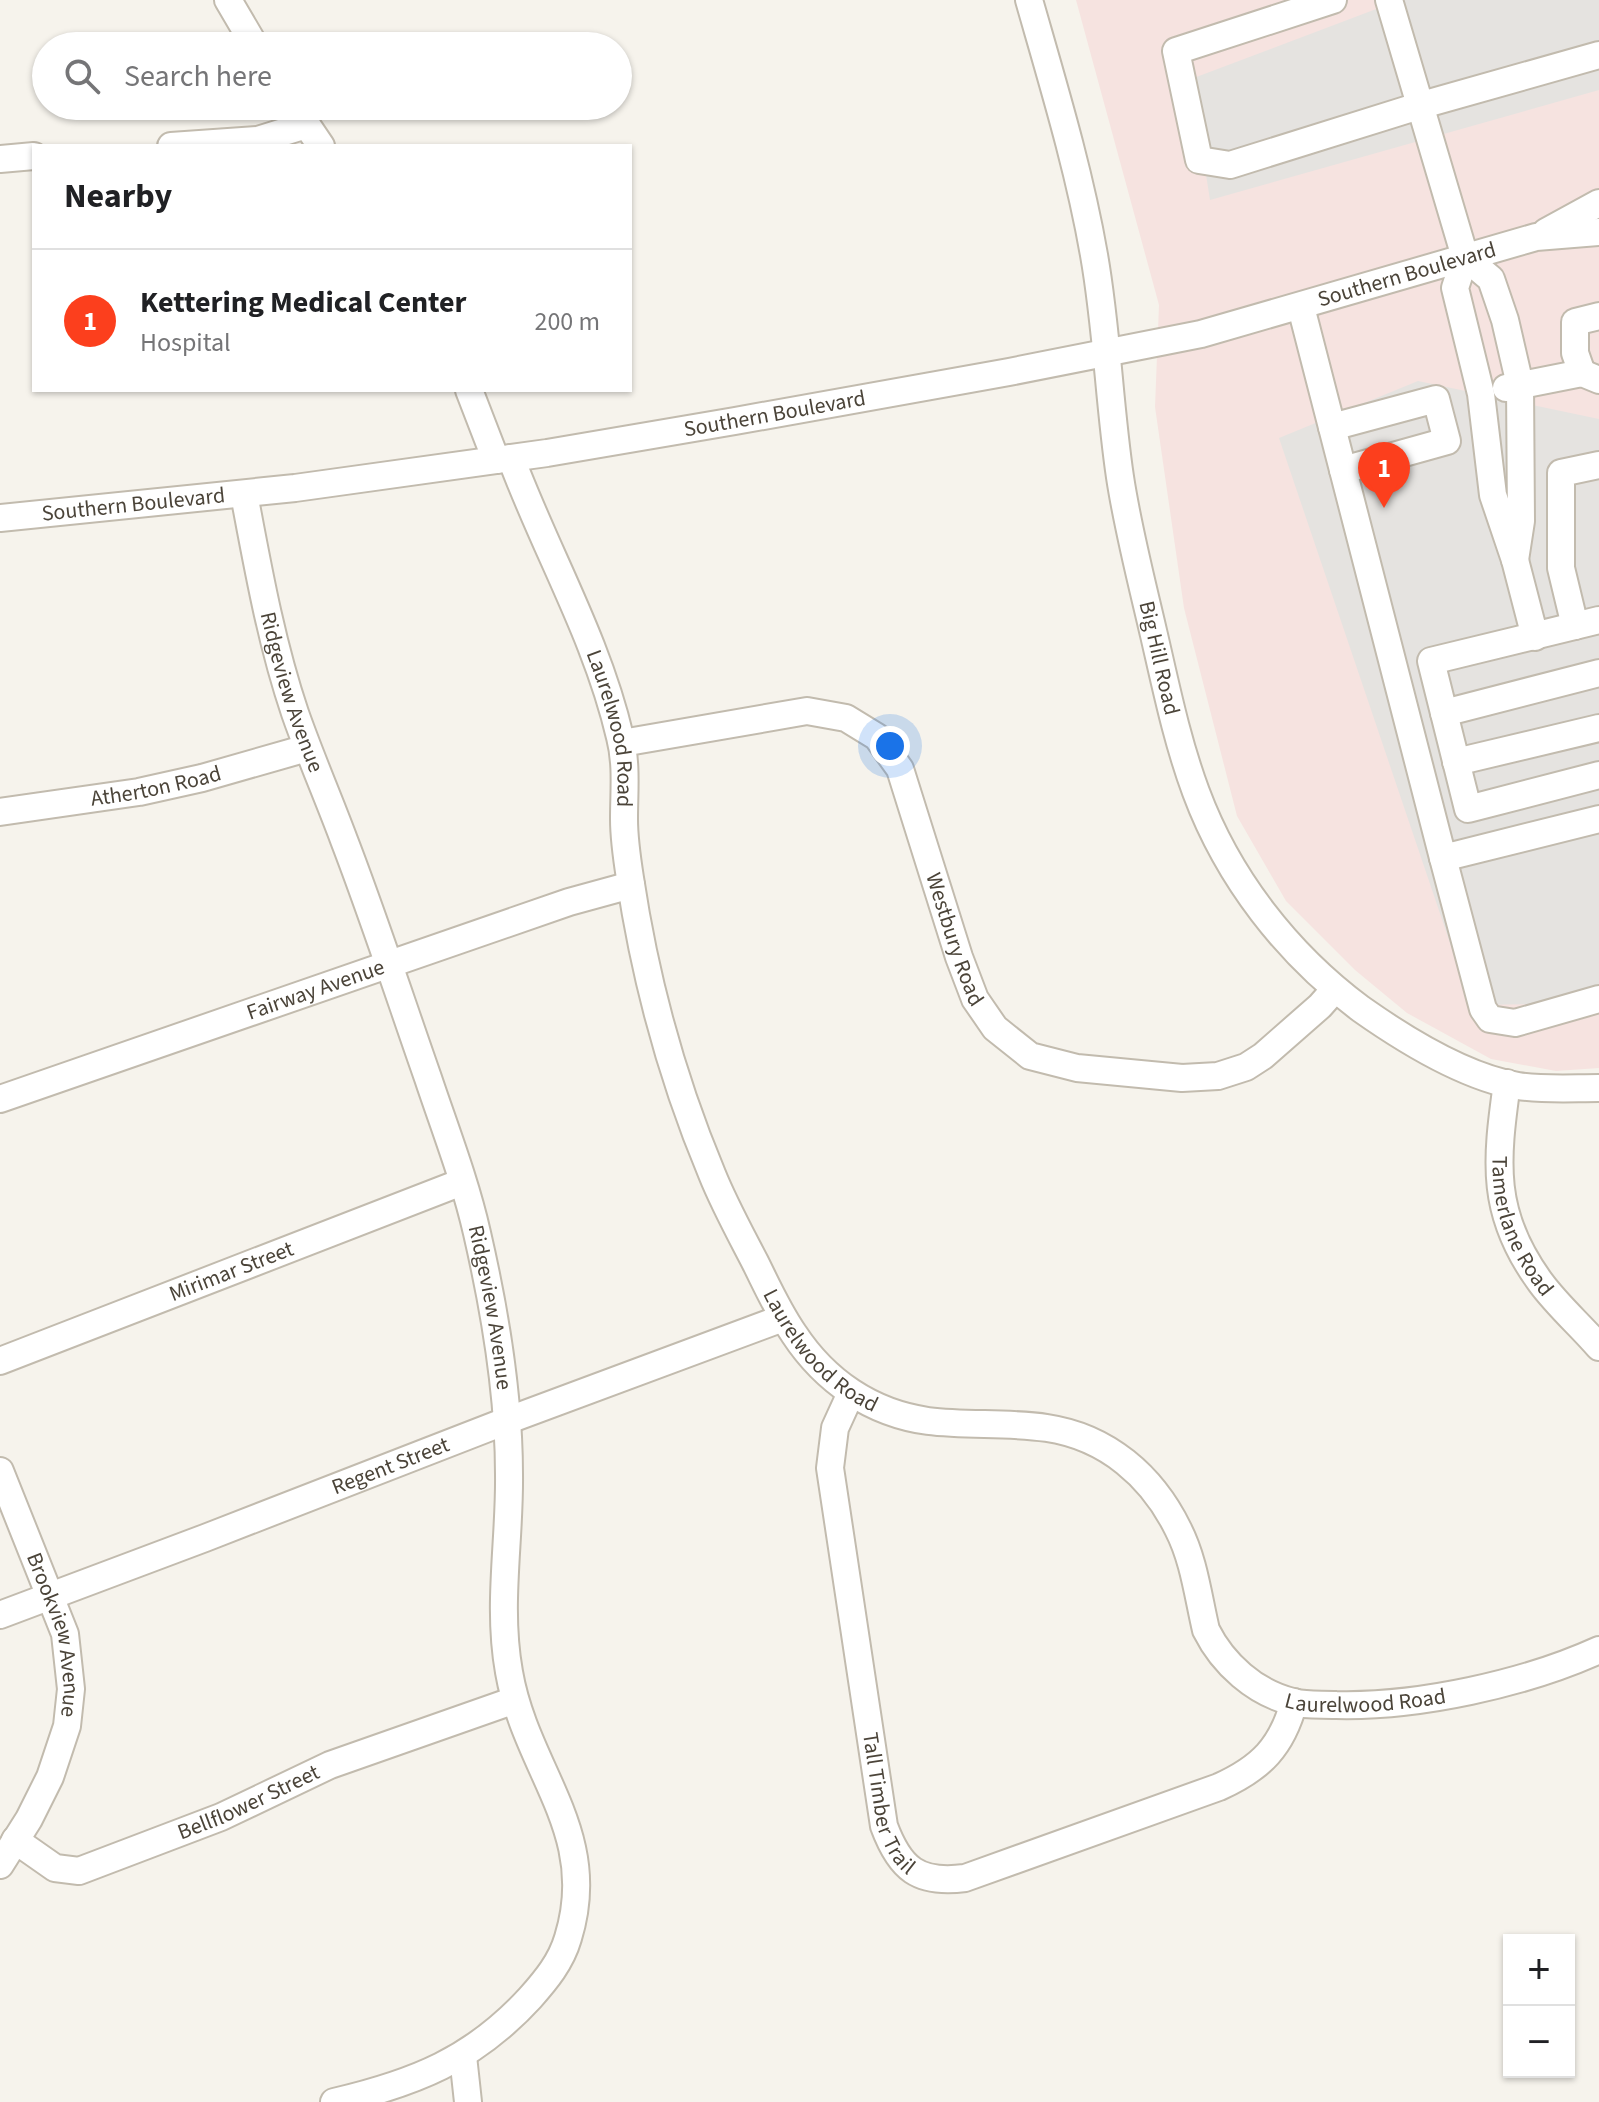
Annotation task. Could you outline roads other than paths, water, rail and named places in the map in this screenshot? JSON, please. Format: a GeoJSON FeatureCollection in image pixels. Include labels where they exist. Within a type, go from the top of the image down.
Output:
{"type":"FeatureCollection","features":[{"type":"Feature","properties":{"kind":"street"},"geometry":{"type":"LineString","coordinates":[[228,0],[247,32]]}},
{"type":"Feature","properties":{"kind":"street","name":"Big Hill Road"},"geometry":{"type":"LineString","coordinates":[[1029,0],[1072,156],[1094,255],[1120,478],[1167,692],[1195,790],[1213,833],[1261,910],[1297,952],[1335,989],[1393,1032],[1434,1055],[1507,1083],[1599,1088]]}},
{"type":"Feature","properties":{"kind":"street"},"geometry":{"type":"LineString","coordinates":[[1333,0],[1176,51],[1199,160],[1230,165],[1422,105],[1599,55]]}},
{"type":"Feature","properties":{"kind":"street"},"geometry":{"type":"LineString","coordinates":[[1389,0],[1465,257],[1455,288],[1481,394],[1493,495],[1515,560],[1535,637]]}},
{"type":"Feature","properties":{"kind":"street"},"geometry":{"type":"LineString","coordinates":[[200,144],[258,140],[307,126]]}},
{"type":"Feature","properties":{"kind":"street"},"geometry":{"type":"LineString","coordinates":[[0,159],[32,156]]}},
{"type":"Feature","properties":{"kind":"street","name":"Southern Boulevard"},"geometry":{"type":"LineString","coordinates":[[1536,237],[1599,203]]}},
{"type":"Feature","properties":{"kind":"street","name":"Southern Boulevard"},"geometry":{"type":"LineString","coordinates":[[0,518],[244,494],[678,432],[1201,334],[1536,237],[1599,232]]}},
{"type":"Feature","properties":{"kind":"street"},"geometry":{"type":"LineString","coordinates":[[1465,257],[1491,279],[1505,320],[1520,385],[1521,521],[1515,560]]}},
{"type":"Feature","properties":{"kind":"street"},"geometry":{"type":"LineString","coordinates":[[1301,307],[1483,1009],[1490,1019],[1515,1023],[1599,999]]}},
{"type":"Feature","properties":{"kind":"street"},"geometry":{"type":"LineString","coordinates":[[1481,394],[1520,385],[1591,376],[1575,353],[1575,322],[1599,316]]}},
{"type":"Feature","properties":{"kind":"street","name":"Laurelwood Road"},"geometry":{"type":"LineString","coordinates":[[470,392],[590,640],[622,743],[626,774],[624,822],[631,885],[658,1007],[697,1137],[729,1211],[783,1318],[815,1363],[851,1393],[894,1413],[926,1421],[1059,1431],[1096,1443],[1119,1456],[1134,1467],[1151,1487],[1180,1532],[1190,1557],[1206,1630],[1221,1656],[1246,1679],[1275,1696],[1294,1702],[1362,1705],[1454,1694],[1533,1673],[1599,1650]]}},
{"type":"Feature","properties":{"kind":"street"},"geometry":{"type":"LineString","coordinates":[[1332,427],[1436,399],[1447,441],[1343,470]]}},
{"type":"Feature","properties":{"kind":"street"},"geometry":{"type":"LineString","coordinates":[[1599,465],[1561,473],[1561,568],[1587,623],[1431,661],[1468,809],[1599,775]]}},
{"type":"Feature","properties":{"kind":"street","name":"Ridgeview Avenue"},"geometry":{"type":"LineString","coordinates":[[244,494],[274,643],[307,748],[344,839],[389,965],[476,1227],[498,1344],[510,1472],[502,1590],[509,1674],[537,1762],[566,1820],[573,1844],[577,1894],[574,1919],[559,1961],[522,2007],[463,2056],[440,2068],[371,2093],[334,2102]]}},
{"type":"Feature","properties":{"kind":"street"},"geometry":{"type":"LineString","coordinates":[[1444,713],[1599,673]]}},
{"type":"Feature","properties":{"kind":"street","name":"Westbury Road"},"geometry":{"type":"LineString","coordinates":[[622,743],[807,711],[846,718],[877,737],[900,769],[969,987],[988,1021],[1030,1056],[1077,1068],[1182,1078],[1218,1076],[1246,1067],[1263,1056],[1335,989]]}},
{"type":"Feature","properties":{"kind":"street"},"geometry":{"type":"LineString","coordinates":[[1456,762],[1599,728]]}},
{"type":"Feature","properties":{"kind":"street","name":"Atherton Road"},"geometry":{"type":"LineString","coordinates":[[0,812],[139,792],[202,778],[307,748]]}},
{"type":"Feature","properties":{"kind":"street"},"geometry":{"type":"LineString","coordinates":[[1443,858],[1599,819]]}},
{"type":"Feature","properties":{"kind":"street","name":"Fairway Avenue"},"geometry":{"type":"LineString","coordinates":[[0,1099],[569,902],[631,885]]}},
{"type":"Feature","properties":{"kind":"street","name":"Tamerlane Road"},"geometry":{"type":"LineString","coordinates":[[1507,1083],[1498,1156],[1507,1218],[1516,1241],[1542,1284],[1599,1347]]}},
{"type":"Feature","properties":{"kind":"street","name":"Mirimar Street"},"geometry":{"type":"LineString","coordinates":[[0,1361],[462,1182]]}},
{"type":"Feature","properties":{"kind":"street","name":"Regent Street"},"geometry":{"type":"LineString","coordinates":[[0,1615],[783,1318]]}},
{"type":"Feature","properties":{"kind":"street","name":"Tall Timber Trail"},"geometry":{"type":"LineString","coordinates":[[851,1393],[835,1428],[830,1468],[884,1826],[891,1845],[913,1873],[949,1880],[965,1878],[1248,1774],[1274,1747],[1294,1702]]}},
{"type":"Feature","properties":{"kind":"street","name":"Brookview Avenue"},"geometry":{"type":"LineString","coordinates":[[0,1471],[51,1596],[69,1651],[71,1689],[67,1726],[50,1777],[15,1840]]}},
{"type":"Feature","properties":{"kind":"street","name":"Bellflower Street"},"geometry":{"type":"LineString","coordinates":[[15,1840],[55,1868],[79,1871],[221,1817],[330,1765],[515,1700]]}},
{"type":"Feature","properties":{"kind":"street"},"geometry":{"type":"LineString","coordinates":[[0,1865],[15,1840]]}},
{"type":"Feature","properties":{"kind":"street"},"geometry":{"type":"LineString","coordinates":[[463,2056],[468,2102]]}},
{"type":"Feature","properties":{"kind":"place","name":"Kettering Medical Center"},"geometry":{"type":"Point","coordinates":[1384,508]}}]}
